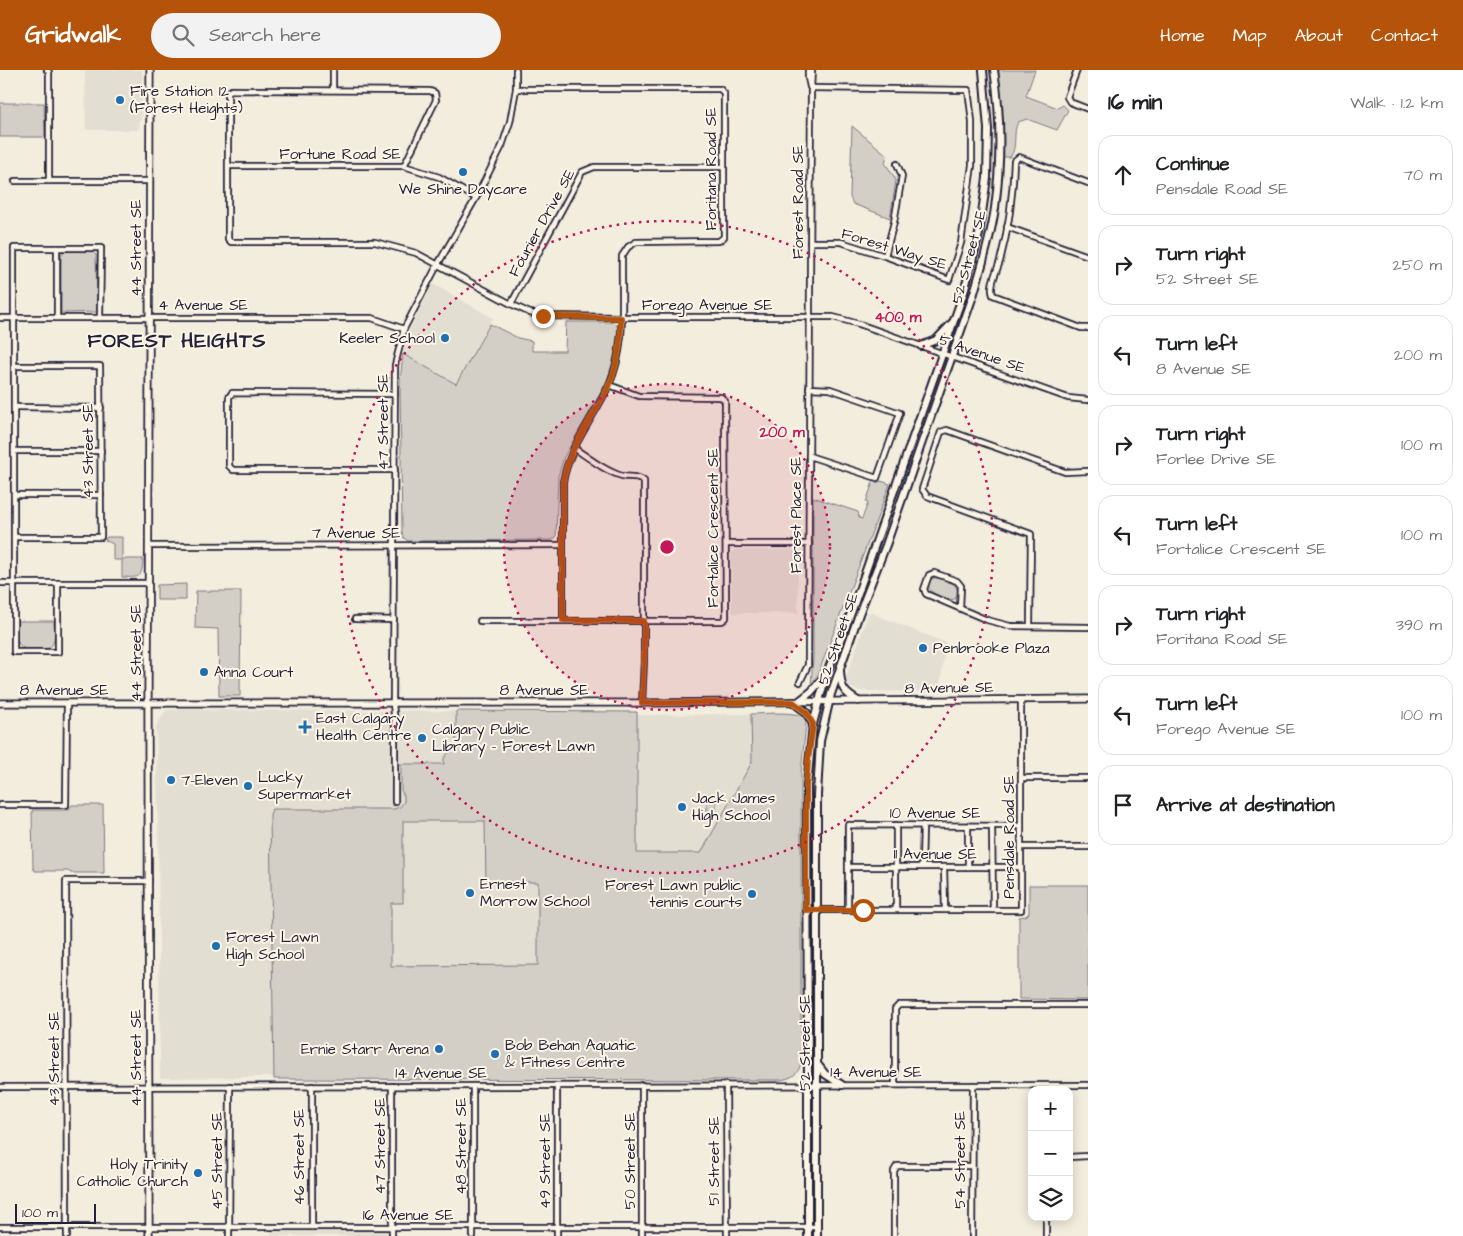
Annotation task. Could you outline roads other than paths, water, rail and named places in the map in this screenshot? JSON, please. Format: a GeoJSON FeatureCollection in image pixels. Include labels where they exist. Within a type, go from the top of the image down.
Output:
{"type":"FeatureCollection","features":[{"type":"Feature","properties":{"kind":"main road","name":"52 Street SE"},"geometry":{"type":"LineString","coordinates":[[808,1236],[806,786],[813,724],[826,675],[851,613],[964,292],[979,234],[987,178],[988,129],[983,70]]}},
{"type":"Feature","properties":{"kind":"main road","name":"52 Street SE"},"geometry":{"type":"LineString","coordinates":[[817,1236],[817,910],[818,761],[820,741],[840,667],[886,545],[976,286],[990,236],[995,208],[999,156],[998,103],[994,70]]}},
{"type":"Feature","properties":{"kind":"main road"},"geometry":{"type":"LineString","coordinates":[[921,346],[936,340],[955,319]]}},
{"type":"Feature","properties":{"kind":"main road"},"geometry":{"type":"LineString","coordinates":[[840,667],[841,684],[844,690],[858,701]]}},
{"type":"Feature","properties":{"kind":"main road"},"geometry":{"type":"LineString","coordinates":[[813,724],[806,712],[795,702],[811,692],[826,675]]}},
{"type":"Feature","properties":{"kind":"main road"},"geometry":{"type":"LineString","coordinates":[[818,1065],[825,1074],[842,1085]]}},
{"type":"Feature","properties":{"kind":"street"},"geometry":{"type":"LineString","coordinates":[[47,70],[49,72],[49,181]]}},
{"type":"Feature","properties":{"kind":"street","name":"44 Street SE"},"geometry":{"type":"LineString","coordinates":[[149,1236],[148,583],[150,70]]}},
{"type":"Feature","properties":{"kind":"street"},"geometry":{"type":"LineString","coordinates":[[333,70],[333,90]]}},
{"type":"Feature","properties":{"kind":"street","name":"47 Street SE"},"geometry":{"type":"LineString","coordinates":[[394,802],[396,365],[404,329],[438,264],[476,198],[502,146],[510,122],[516,89],[516,70]]}},
{"type":"Feature","properties":{"kind":"street","name":"Forest Road SE"},"geometry":{"type":"LineString","coordinates":[[808,70],[811,88]]}},
{"type":"Feature","properties":{"kind":"street","name":"Forest Road SE"},"geometry":{"type":"LineString","coordinates":[[810,316],[812,70]]}},
{"type":"Feature","properties":{"kind":"street"},"geometry":{"type":"LineString","coordinates":[[1077,70],[1067,97],[1070,102],[1088,109]]}},
{"type":"Feature","properties":{"kind":"street","name":"Forest Way SE"},"geometry":{"type":"LineString","coordinates":[[810,242],[841,242],[949,280],[961,243],[972,165],[972,121],[968,90],[811,88]]}},
{"type":"Feature","properties":{"kind":"street","name":"Foritana Road SE"},"geometry":{"type":"LineString","coordinates":[[516,89],[720,89],[724,93],[724,237],[719,240],[636,242],[628,247],[622,256],[621,342],[617,363],[609,385],[574,448],[566,467],[563,482],[563,620]]}},
{"type":"Feature","properties":{"kind":"street"},"geometry":{"type":"LineString","coordinates":[[228,166],[228,92],[231,90],[430,91],[435,93],[436,100],[404,166]]}},
{"type":"Feature","properties":{"kind":"street"},"geometry":{"type":"LineString","coordinates":[[1088,183],[1019,157],[1016,158],[1014,161],[1013,192],[1008,227],[991,290],[994,295],[1081,328],[1088,328]]}},
{"type":"Feature","properties":{"kind":"street"},"geometry":{"type":"LineString","coordinates":[[885,256],[894,222],[902,176],[897,164]]}},
{"type":"Feature","properties":{"kind":"street","name":"Fortune Road SE"},"geometry":{"type":"LineString","coordinates":[[228,166],[404,166],[439,177],[476,198]]}},
{"type":"Feature","properties":{"kind":"street","name":"Forego Avenue SE"},"geometry":{"type":"LineString","coordinates":[[228,166],[228,239],[230,242],[375,242],[416,253],[511,304],[530,313],[543,316],[621,318],[810,316]]}},
{"type":"Feature","properties":{"kind":"street","name":"Fourier Drive SE"},"geometry":{"type":"LineString","coordinates":[[511,304],[582,172],[594,167],[723,167]]}},
{"type":"Feature","properties":{"kind":"street"},"geometry":{"type":"LineString","coordinates":[[15,181],[149,181]]}},
{"type":"Feature","properties":{"kind":"street"},"geometry":{"type":"LineString","coordinates":[[1008,227],[1088,256]]}},
{"type":"Feature","properties":{"kind":"street"},"geometry":{"type":"LineString","coordinates":[[58,583],[58,652],[14,652],[14,248],[101,248],[100,318]]}},
{"type":"Feature","properties":{"kind":"street"},"geometry":{"type":"LineString","coordinates":[[57,248],[57,318]]}},
{"type":"Feature","properties":{"kind":"street","name":"5 Avenue SE"},"geometry":{"type":"LineString","coordinates":[[810,316],[847,320],[1068,398],[1088,400]]}},
{"type":"Feature","properties":{"kind":"street","name":"Forest Place SE"},"geometry":{"type":"LineString","coordinates":[[800,682],[808,665],[810,316]]}},
{"type":"Feature","properties":{"kind":"street","name":"4 Avenue SE"},"geometry":{"type":"LineString","coordinates":[[0,318],[372,318],[404,329]]}},
{"type":"Feature","properties":{"kind":"street","name":"43 Street SE"},"geometry":{"type":"LineString","coordinates":[[14,366],[100,366],[101,408],[100,537],[14,537]]}},
{"type":"Feature","properties":{"kind":"street","name":"Fortalice Crescent SE"},"geometry":{"type":"LineString","coordinates":[[480,621],[722,621],[726,618],[725,401],[721,397],[639,396],[609,385]]}},
{"type":"Feature","properties":{"kind":"street"},"geometry":{"type":"LineString","coordinates":[[809,456],[877,478],[900,414],[830,389],[810,388]]}},
{"type":"Feature","properties":{"kind":"street"},"geometry":{"type":"LineString","coordinates":[[395,394],[232,393],[229,397],[229,466],[233,470],[395,470]]}},
{"type":"Feature","properties":{"kind":"street"},"geometry":{"type":"LineString","coordinates":[[14,407],[101,408]]}},
{"type":"Feature","properties":{"kind":"street"},"geometry":{"type":"LineString","coordinates":[[1030,626],[1031,534],[927,496],[922,489],[941,432],[947,430],[1064,472],[1088,471]]}},
{"type":"Feature","properties":{"kind":"street"},"geometry":{"type":"LineString","coordinates":[[574,448],[623,477],[640,477],[644,481],[644,670],[642,703]]}},
{"type":"Feature","properties":{"kind":"street"},"geometry":{"type":"LineString","coordinates":[[14,451],[101,452]]}},
{"type":"Feature","properties":{"kind":"street"},"geometry":{"type":"LineString","coordinates":[[14,495],[101,495]]}},
{"type":"Feature","properties":{"kind":"street"},"geometry":{"type":"LineString","coordinates":[[726,544],[809,544]]}},
{"type":"Feature","properties":{"kind":"street","name":"7 Avenue SE"},"geometry":{"type":"LineString","coordinates":[[149,546],[562,545]]}},
{"type":"Feature","properties":{"kind":"street"},"geometry":{"type":"LineString","coordinates":[[960,608],[962,586],[957,581],[934,573],[929,575],[924,589],[926,594],[996,623],[1010,626],[1088,627]]}},
{"type":"Feature","properties":{"kind":"street"},"geometry":{"type":"LineString","coordinates":[[0,583],[148,583]]}},
{"type":"Feature","properties":{"kind":"street"},"geometry":{"type":"LineString","coordinates":[[355,619],[394,620]]}},
{"type":"Feature","properties":{"kind":"street","name":"Pensdale Road SE"},"geometry":{"type":"LineString","coordinates":[[806,910],[1021,910],[1021,700]]}},
{"type":"Feature","properties":{"kind":"street","name":"8 Avenue SE"},"geometry":{"type":"LineString","coordinates":[[0,703],[642,703],[1088,700]]}},
{"type":"Feature","properties":{"kind":"street"},"geometry":{"type":"LineString","coordinates":[[0,805],[66,805],[67,703]]}},
{"type":"Feature","properties":{"kind":"street"},"geometry":{"type":"LineString","coordinates":[[1021,778],[1088,778]]}},
{"type":"Feature","properties":{"kind":"street","name":"10 Avenue SE"},"geometry":{"type":"LineString","coordinates":[[848,867],[848,825],[1021,826]]}},
{"type":"Feature","properties":{"kind":"street"},"geometry":{"type":"LineString","coordinates":[[896,825],[896,910]]}},
{"type":"Feature","properties":{"kind":"street"},"geometry":{"type":"LineString","coordinates":[[922,826],[922,867]]}},
{"type":"Feature","properties":{"kind":"street"},"geometry":{"type":"LineString","coordinates":[[968,826],[968,867]]}},
{"type":"Feature","properties":{"kind":"street"},"geometry":{"type":"LineString","coordinates":[[992,826],[992,910]]}},
{"type":"Feature","properties":{"kind":"street"},"geometry":{"type":"LineString","coordinates":[[1021,847],[1088,847]]}},
{"type":"Feature","properties":{"kind":"street"},"geometry":{"type":"LineString","coordinates":[[848,867],[848,910]]}},
{"type":"Feature","properties":{"kind":"street","name":"11 Avenue SE"},"geometry":{"type":"LineString","coordinates":[[848,867],[1022,867]]}},
{"type":"Feature","properties":{"kind":"street"},"geometry":{"type":"LineString","coordinates":[[944,867],[945,910]]}},
{"type":"Feature","properties":{"kind":"street","name":"43 Street SE"},"geometry":{"type":"LineString","coordinates":[[66,1236],[66,881],[149,881]]}},
{"type":"Feature","properties":{"kind":"street"},"geometry":{"type":"LineString","coordinates":[[895,1085],[895,1009],[899,1005],[1088,1005]]}},
{"type":"Feature","properties":{"kind":"street","name":"14 Avenue SE"},"geometry":{"type":"LineString","coordinates":[[0,1087],[642,1085],[1028,1087]]}},
{"type":"Feature","properties":{"kind":"street","name":"50 Street SE"},"geometry":{"type":"LineString","coordinates":[[642,1085],[642,1236]]}},
{"type":"Feature","properties":{"kind":"street","name":"51 Street SE"},"geometry":{"type":"LineString","coordinates":[[726,1085],[727,1236]]}},
{"type":"Feature","properties":{"kind":"street","name":"54 Street SE"},"geometry":{"type":"LineString","coordinates":[[972,1236],[973,1085]]}},
{"type":"Feature","properties":{"kind":"street","name":"14 Avenue SE"},"geometry":{"type":"LineString","coordinates":[[1066,1086],[1088,1085]]}},
{"type":"Feature","properties":{"kind":"street","name":"45 Street SE"},"geometry":{"type":"LineString","coordinates":[[229,1236],[230,1086]]}},
{"type":"Feature","properties":{"kind":"street","name":"46 Street SE"},"geometry":{"type":"LineString","coordinates":[[312,1086],[312,1227]]}},
{"type":"Feature","properties":{"kind":"street","name":"47 Street SE"},"geometry":{"type":"LineString","coordinates":[[392,1086],[392,1236]]}},
{"type":"Feature","properties":{"kind":"street","name":"48 Street SE"},"geometry":{"type":"LineString","coordinates":[[473,1086],[473,1236]]}},
{"type":"Feature","properties":{"kind":"street","name":"49 Street SE"},"geometry":{"type":"LineString","coordinates":[[557,1086],[557,1236]]}},
{"type":"Feature","properties":{"kind":"street"},"geometry":{"type":"LineString","coordinates":[[1073,1156],[1088,1156]]}},
{"type":"Feature","properties":{"kind":"street"},"geometry":{"type":"LineString","coordinates":[[894,1236],[894,1171],[897,1166],[972,1166]]}},
{"type":"Feature","properties":{"kind":"street"},"geometry":{"type":"LineString","coordinates":[[1046,1221],[1046,1236]]}},
{"type":"Feature","properties":{"kind":"street","name":"16 Avenue SE"},"geometry":{"type":"LineString","coordinates":[[0,1227],[817,1227]]}},
{"type":"Feature","properties":{"kind":"place","name":"Fire Station 12 (Forest Heights)"},"geometry":{"type":"Point","coordinates":[120,100]}},
{"type":"Feature","properties":{"kind":"place","name":"We Shine Daycare"},"geometry":{"type":"Point","coordinates":[463,172]}},
{"type":"Feature","properties":{"kind":"place","name":"Keeler School"},"geometry":{"type":"Point","coordinates":[445,338]}},
{"type":"Feature","properties":{"kind":"place","name":"Penbrooke Plaza"},"geometry":{"type":"Point","coordinates":[923,648]}},
{"type":"Feature","properties":{"kind":"place","name":"Anna Court"},"geometry":{"type":"Point","coordinates":[204,672]}},
{"type":"Feature","properties":{"kind":"place","name":"East Calgary Health Centre"},"geometry":{"type":"Point","coordinates":[305,727]}},
{"type":"Feature","properties":{"kind":"place","name":"Calgary Public Library - Forest Lawn"},"geometry":{"type":"Point","coordinates":[422,738]}},
{"type":"Feature","properties":{"kind":"place","name":"7-Eleven"},"geometry":{"type":"Point","coordinates":[171,780]}},
{"type":"Feature","properties":{"kind":"place","name":"Lucky Supermarket"},"geometry":{"type":"Point","coordinates":[248,786]}},
{"type":"Feature","properties":{"kind":"place","name":"Jack James High School"},"geometry":{"type":"Point","coordinates":[682,807]}},
{"type":"Feature","properties":{"kind":"place","name":"Ernest Morrow School"},"geometry":{"type":"Point","coordinates":[470,893]}},
{"type":"Feature","properties":{"kind":"place","name":"Forest Lawn public tennis courts"},"geometry":{"type":"Point","coordinates":[752,894]}},
{"type":"Feature","properties":{"kind":"place","name":"Forest Lawn High School"},"geometry":{"type":"Point","coordinates":[216,946]}},
{"type":"Feature","properties":{"kind":"place","name":"Ernie Starr Arena"},"geometry":{"type":"Point","coordinates":[439,1049]}},
{"type":"Feature","properties":{"kind":"place","name":"Bob Behan Aquatic & Fitness Centre"},"geometry":{"type":"Point","coordinates":[495,1054]}},
{"type":"Feature","properties":{"kind":"place","name":"Holy Trinity Catholic Church"},"geometry":{"type":"Point","coordinates":[198,1173]}},
{"type":"Feature","properties":{"kind":"district","name":"FOREST HEIGHTS"},"geometry":{"type":"Point","coordinates":[177,341]}}]}
